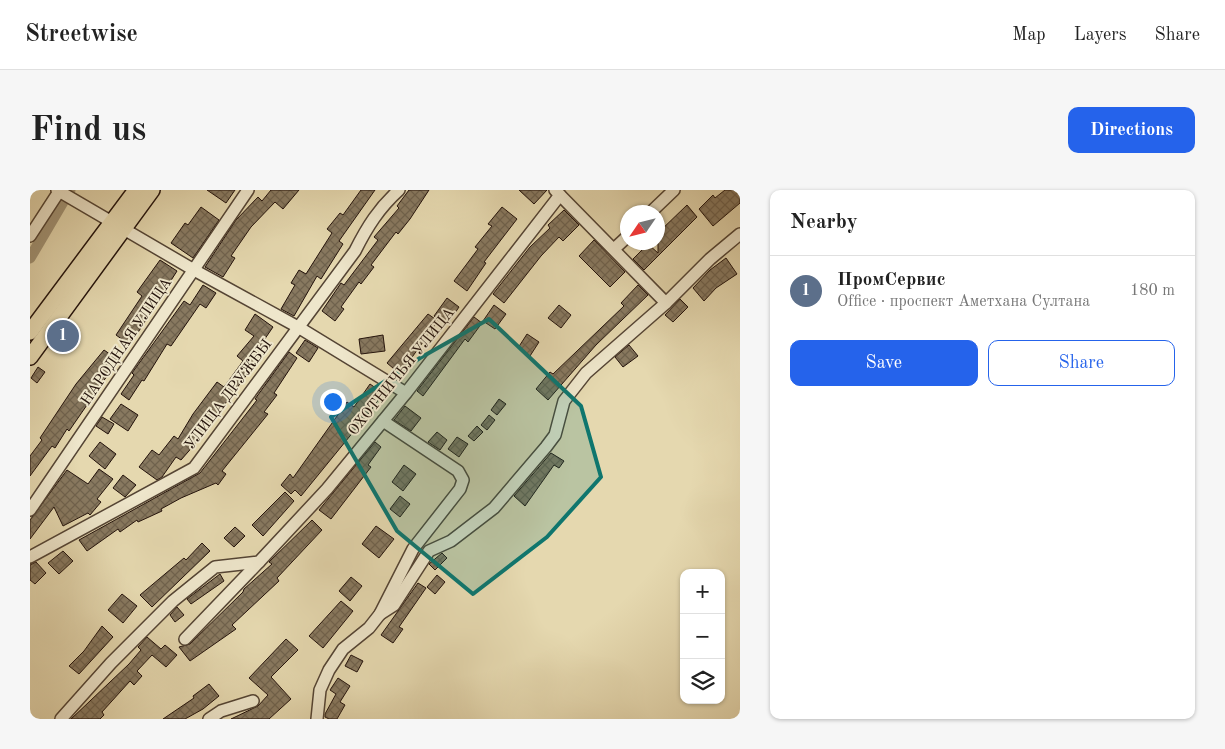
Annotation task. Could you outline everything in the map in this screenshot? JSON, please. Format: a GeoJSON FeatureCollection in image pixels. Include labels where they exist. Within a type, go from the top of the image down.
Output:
{"type":"FeatureCollection","features":[{"type":"Feature","properties":{"kind":"main road"},"geometry":{"type":"LineString","coordinates":[[30,357],[118,225],[136,190]]}},
{"type":"Feature","properties":{"kind":"main road"},"geometry":{"type":"LineString","coordinates":[[30,332],[118,225],[152,190]]}},
{"type":"Feature","properties":{"kind":"street","name":"НАРОДНАЯ УЛИЦА"},"geometry":{"type":"LineString","coordinates":[[30,510],[248,190]]}},
{"type":"Feature","properties":{"kind":"street","name":"УЛИЦА ДРУЖБЫ"},"geometry":{"type":"LineString","coordinates":[[30,557],[194,468],[355,251],[369,223],[383,205],[399,190]]}},
{"type":"Feature","properties":{"kind":"street"},"geometry":{"type":"LineString","coordinates":[[658,205],[674,190]]}},
{"type":"Feature","properties":{"kind":"street"},"geometry":{"type":"LineString","coordinates":[[30,236],[61,191],[194,270],[298,327],[406,393]]}},
{"type":"Feature","properties":{"kind":"street"},"geometry":{"type":"LineString","coordinates":[[557,192],[666,303]]}},
{"type":"Feature","properties":{"kind":"street","name":"ОХОТНИЧЬЯ УЛИЦА"},"geometry":{"type":"LineString","coordinates":[[185,639],[327,489],[406,393],[557,192]]}},
{"type":"Feature","properties":{"kind":"street"},"geometry":{"type":"LineString","coordinates":[[380,614],[394,605],[429,551],[451,541],[494,508],[555,435],[564,402],[586,373],[666,303],[710,259],[740,234]]}},
{"type":"Feature","properties":{"kind":"street"},"geometry":{"type":"LineString","coordinates":[[614,249],[620,243]]}},
{"type":"Feature","properties":{"kind":"street"},"geometry":{"type":"LineString","coordinates":[[317,719],[320,690],[329,670],[343,649],[369,628],[380,614],[413,550],[460,490],[463,480],[458,471],[383,421]]}},
{"type":"Feature","properties":{"kind":"street"},"geometry":{"type":"LineString","coordinates":[[62,719],[111,663],[166,608],[215,567],[259,562]]}},
{"type":"Feature","properties":{"kind":"street"},"geometry":{"type":"LineString","coordinates":[[209,719],[221,711],[253,701]]}},
{"type":"Feature","properties":{"kind":"highlighted area"},"geometry":{"type":"Polygon","coordinates":[[[489,319],[581,406],[601,477],[547,537],[473,594],[397,531],[331,417],[420,358],[489,319]]]}},
{"type":"Feature","properties":{"kind":"building"},"geometry":{"type":"Polygon","coordinates":[[[207,190],[235,190],[226,203],[207,190]]]}},
{"type":"Feature","properties":{"kind":"building"},"geometry":{"type":"Polygon","coordinates":[[[271,190],[299,190],[283,209],[275,202],[251,227],[231,256],[235,258],[223,277],[205,267],[236,220],[258,197],[262,201],[271,190]]]}},
{"type":"Feature","properties":{"kind":"building"},"geometry":{"type":"Polygon","coordinates":[[[361,190],[375,190],[339,241],[343,244],[321,279],[317,276],[294,316],[281,309],[295,285],[291,283],[299,270],[306,274],[332,233],[327,229],[340,213],[343,215],[361,190]]]}},
{"type":"Feature","properties":{"kind":"building"},"geometry":{"type":"Polygon","coordinates":[[[409,190],[429,190],[410,219],[398,234],[396,232],[371,265],[374,267],[361,284],[359,282],[341,307],[344,309],[335,321],[322,311],[341,283],[344,285],[378,240],[374,237],[399,208],[397,206],[409,190]]]}},
{"type":"Feature","properties":{"kind":"building"},"geometry":{"type":"Polygon","coordinates":[[[519,190],[547,190],[534,204],[519,190]]]}},
{"type":"Feature","properties":{"kind":"building"},"geometry":{"type":"Polygon","coordinates":[[[725,190],[740,190],[740,203],[713,226],[699,209],[713,195],[715,198],[725,190]]]}},
{"type":"Feature","properties":{"kind":"building"},"geometry":{"type":"Polygon","coordinates":[[[687,205],[697,217],[665,249],[665,226],[687,205]]]}},
{"type":"Feature","properties":{"kind":"building"},"geometry":{"type":"Polygon","coordinates":[[[201,207],[219,220],[193,258],[171,243],[185,223],[188,225],[201,207]]]}},
{"type":"Feature","properties":{"kind":"building"},"geometry":{"type":"Polygon","coordinates":[[[502,207],[517,219],[484,262],[486,263],[467,291],[454,281],[478,249],[475,247],[492,226],[488,224],[502,207]]]}},
{"type":"Feature","properties":{"kind":"building"},"geometry":{"type":"Polygon","coordinates":[[[564,210],[579,225],[563,241],[559,237],[541,256],[504,303],[493,294],[530,247],[550,228],[548,225],[564,210]]]}},
{"type":"Feature","properties":{"kind":"building"},"geometry":{"type":"Polygon","coordinates":[[[594,240],[625,272],[610,287],[579,256],[594,240]]]}},
{"type":"Feature","properties":{"kind":"building"},"geometry":{"type":"Polygon","coordinates":[[[642,250],[655,250],[658,253],[658,250],[664,250],[644,270],[633,259],[642,250]]]}},
{"type":"Feature","properties":{"kind":"building"},"geometry":{"type":"Polygon","coordinates":[[[726,258],[737,274],[716,288],[704,301],[693,288],[710,270],[726,258]]]}},
{"type":"Feature","properties":{"kind":"building"},"geometry":{"type":"Polygon","coordinates":[[[160,260],[177,271],[130,345],[116,335],[142,296],[137,292],[160,260]]]}},
{"type":"Feature","properties":{"kind":"building"},"geometry":{"type":"Polygon","coordinates":[[[203,285],[216,293],[206,308],[200,304],[171,346],[167,344],[144,381],[142,380],[129,400],[121,394],[134,375],[132,373],[184,301],[190,305],[203,285]]]}},
{"type":"Feature","properties":{"kind":"building"},"geometry":{"type":"Polygon","coordinates":[[[638,285],[648,295],[596,345],[548,400],[536,389],[550,372],[553,374],[624,306],[621,303],[638,285]]]}},
{"type":"Feature","properties":{"kind":"building"},"geometry":{"type":"Polygon","coordinates":[[[447,298],[459,307],[447,325],[434,316],[447,298]]]}},
{"type":"Feature","properties":{"kind":"building"},"geometry":{"type":"Polygon","coordinates":[[[680,299],[688,307],[673,322],[665,315],[680,299]]]}},
{"type":"Feature","properties":{"kind":"building"},"geometry":{"type":"Polygon","coordinates":[[[494,305],[506,314],[495,329],[483,321],[494,305]]]}},
{"type":"Feature","properties":{"kind":"building"},"geometry":{"type":"Polygon","coordinates":[[[559,305],[571,315],[561,328],[548,318],[559,305]]]}},
{"type":"Feature","properties":{"kind":"building"},"geometry":{"type":"Polygon","coordinates":[[[255,314],[273,327],[258,349],[263,353],[195,444],[181,460],[176,457],[162,477],[157,480],[139,467],[152,450],[159,455],[174,436],[178,439],[193,414],[217,382],[224,387],[243,361],[237,356],[254,336],[245,330],[255,314]]]}},
{"type":"Feature","properties":{"kind":"building"},"geometry":{"type":"Polygon","coordinates":[[[428,314],[438,321],[400,374],[387,363],[428,314]]]}},
{"type":"Feature","properties":{"kind":"building"},"geometry":{"type":"Polygon","coordinates":[[[474,317],[482,323],[468,342],[465,339],[423,396],[417,391],[474,317]]]}},
{"type":"Feature","properties":{"kind":"building"},"geometry":{"type":"Polygon","coordinates":[[[67,330],[80,339],[72,351],[58,341],[67,330]]]}},
{"type":"Feature","properties":{"kind":"building"},"geometry":{"type":"Polygon","coordinates":[[[527,334],[539,342],[530,356],[518,348],[527,334]]]}},
{"type":"Feature","properties":{"kind":"building"},"geometry":{"type":"Polygon","coordinates":[[[383,335],[385,351],[361,354],[359,339],[383,335]]]}},
{"type":"Feature","properties":{"kind":"building"},"geometry":{"type":"Polygon","coordinates":[[[305,340],[318,348],[309,362],[296,353],[305,340]]]}},
{"type":"Feature","properties":{"kind":"building"},"geometry":{"type":"Polygon","coordinates":[[[629,345],[638,356],[623,367],[615,357],[629,345]]]}},
{"type":"Feature","properties":{"kind":"building"},"geometry":{"type":"Polygon","coordinates":[[[104,350],[117,359],[69,431],[67,429],[55,448],[52,446],[30,476],[30,456],[42,440],[40,438],[76,384],[104,350]]]}},
{"type":"Feature","properties":{"kind":"building"},"geometry":{"type":"Polygon","coordinates":[[[289,352],[297,358],[274,393],[277,395],[264,412],[268,414],[222,471],[226,474],[218,485],[216,483],[181,498],[161,509],[162,511],[138,522],[137,520],[120,532],[118,529],[87,551],[79,540],[200,473],[257,400],[255,399],[289,352]]]}},
{"type":"Feature","properties":{"kind":"building"},"geometry":{"type":"Polygon","coordinates":[[[38,367],[45,372],[37,383],[31,378],[38,367]]]}},
{"type":"Feature","properties":{"kind":"building"},"geometry":{"type":"Polygon","coordinates":[[[370,384],[383,393],[372,409],[301,496],[295,490],[291,494],[281,485],[290,474],[293,478],[347,402],[354,407],[370,384]]]}},
{"type":"Feature","properties":{"kind":"building"},"geometry":{"type":"Polygon","coordinates":[[[499,399],[506,404],[497,415],[491,410],[499,399]]]}},
{"type":"Feature","properties":{"kind":"building"},"geometry":{"type":"Polygon","coordinates":[[[121,404],[138,415],[128,431],[110,419],[121,404]]]}},
{"type":"Feature","properties":{"kind":"building"},"geometry":{"type":"Polygon","coordinates":[[[405,406],[421,418],[411,431],[394,420],[405,406]]]}},
{"type":"Feature","properties":{"kind":"building"},"geometry":{"type":"Polygon","coordinates":[[[489,415],[495,420],[487,430],[481,425],[489,415]]]}},
{"type":"Feature","properties":{"kind":"building"},"geometry":{"type":"Polygon","coordinates":[[[102,417],[114,424],[108,434],[96,426],[102,417]]]}},
{"type":"Feature","properties":{"kind":"building"},"geometry":{"type":"Polygon","coordinates":[[[477,426],[483,432],[474,441],[468,436],[477,426]]]}},
{"type":"Feature","properties":{"kind":"building"},"geometry":{"type":"Polygon","coordinates":[[[437,432],[447,440],[440,450],[428,442],[437,432]]]}},
{"type":"Feature","properties":{"kind":"building"},"geometry":{"type":"Polygon","coordinates":[[[457,437],[468,444],[459,457],[448,449],[457,437]]]}},
{"type":"Feature","properties":{"kind":"building"},"geometry":{"type":"Polygon","coordinates":[[[100,442],[116,454],[105,469],[89,456],[100,442]]]}},
{"type":"Feature","properties":{"kind":"building"},"geometry":{"type":"Polygon","coordinates":[[[375,442],[381,447],[368,465],[371,467],[331,519],[319,510],[375,442]]]}},
{"type":"Feature","properties":{"kind":"building"},"geometry":{"type":"Polygon","coordinates":[[[551,453],[564,461],[559,468],[554,465],[525,506],[514,496],[551,453]]]}},
{"type":"Feature","properties":{"kind":"building"},"geometry":{"type":"Polygon","coordinates":[[[404,465],[416,474],[403,491],[392,482],[404,465]]]}},
{"type":"Feature","properties":{"kind":"building"},"geometry":{"type":"Polygon","coordinates":[[[99,469],[113,479],[97,499],[101,502],[90,515],[88,513],[63,526],[54,507],[30,539],[30,520],[67,470],[88,484],[99,469]]]}},
{"type":"Feature","properties":{"kind":"building"},"geometry":{"type":"Polygon","coordinates":[[[123,475],[136,485],[125,497],[113,488],[123,475]]]}},
{"type":"Feature","properties":{"kind":"building"},"geometry":{"type":"Polygon","coordinates":[[[285,492],[294,501],[263,536],[252,525],[285,492]]]}},
{"type":"Feature","properties":{"kind":"building"},"geometry":{"type":"Polygon","coordinates":[[[400,496],[410,504],[400,517],[390,509],[400,496]]]}},
{"type":"Feature","properties":{"kind":"building"},"geometry":{"type":"Polygon","coordinates":[[[312,520],[322,530],[277,578],[279,581],[232,625],[236,629],[190,661],[179,647],[190,644],[244,589],[272,564],[269,562],[312,520]]]}},
{"type":"Feature","properties":{"kind":"building"},"geometry":{"type":"Polygon","coordinates":[[[376,526],[394,539],[379,558],[362,544],[376,526]]]}},
{"type":"Feature","properties":{"kind":"building"},"geometry":{"type":"Polygon","coordinates":[[[235,527],[245,536],[234,547],[224,538],[235,527]]]}},
{"type":"Feature","properties":{"kind":"building"},"geometry":{"type":"Polygon","coordinates":[[[202,543],[210,551],[152,607],[140,595],[184,558],[186,560],[202,543]]]}},
{"type":"Feature","properties":{"kind":"building"},"geometry":{"type":"Polygon","coordinates":[[[63,551],[73,561],[59,574],[48,563],[63,551]]]}},
{"type":"Feature","properties":{"kind":"building"},"geometry":{"type":"Polygon","coordinates":[[[442,553],[447,558],[435,570],[429,564],[442,553]]]}},
{"type":"Feature","properties":{"kind":"building"},"geometry":{"type":"Polygon","coordinates":[[[36,562],[46,573],[35,584],[30,580],[30,565],[36,562]]]}},
{"type":"Feature","properties":{"kind":"building"},"geometry":{"type":"Polygon","coordinates":[[[220,574],[224,581],[191,604],[187,599],[220,574]]]}},
{"type":"Feature","properties":{"kind":"building"},"geometry":{"type":"Polygon","coordinates":[[[437,575],[445,582],[435,594],[427,587],[437,575]]]}},
{"type":"Feature","properties":{"kind":"building"},"geometry":{"type":"Polygon","coordinates":[[[351,577],[362,586],[350,601],[339,591],[351,577]]]}},
{"type":"Feature","properties":{"kind":"building"},"geometry":{"type":"Polygon","coordinates":[[[418,583],[426,588],[399,627],[403,629],[393,643],[381,635],[418,583]]]}},
{"type":"Feature","properties":{"kind":"building"},"geometry":{"type":"Polygon","coordinates":[[[122,594],[137,606],[123,623],[108,610],[122,594]]]}},
{"type":"Feature","properties":{"kind":"building"},"geometry":{"type":"Polygon","coordinates":[[[341,601],[353,611],[323,648],[309,636],[341,601]]]}},
{"type":"Feature","properties":{"kind":"building"},"geometry":{"type":"Polygon","coordinates":[[[177,607],[184,615],[175,622],[170,615],[177,607]]]}},
{"type":"Feature","properties":{"kind":"building"},"geometry":{"type":"Polygon","coordinates":[[[102,626],[113,637],[79,674],[69,666],[84,651],[102,626]]]}},
{"type":"Feature","properties":{"kind":"building"},"geometry":{"type":"Polygon","coordinates":[[[147,637],[161,649],[165,645],[177,655],[166,667],[152,655],[137,671],[142,676],[134,685],[130,681],[102,712],[104,715],[100,719],[71,719],[129,664],[141,650],[138,647],[147,637]]]}},
{"type":"Feature","properties":{"kind":"building"},"geometry":{"type":"Polygon","coordinates":[[[286,639],[298,650],[271,677],[291,699],[269,719],[231,719],[258,706],[268,695],[249,678],[286,639]]]}},
{"type":"Feature","properties":{"kind":"building"},"geometry":{"type":"Polygon","coordinates":[[[351,655],[363,661],[357,672],[345,666],[351,655]]]}},
{"type":"Feature","properties":{"kind":"building"},"geometry":{"type":"Polygon","coordinates":[[[338,678],[350,686],[340,702],[345,705],[337,719],[329,719],[325,717],[325,714],[336,694],[330,690],[338,678]]]}},
{"type":"Feature","properties":{"kind":"building"},"geometry":{"type":"Polygon","coordinates":[[[209,684],[219,696],[203,709],[185,719],[163,719],[194,698],[193,696],[209,684]]]}},
{"type":"Feature","properties":{"kind":"waterway"},"geometry":{"type":"LineString","coordinates":[[30,258],[70,190]]}},
{"type":"Feature","properties":{"kind":"place","name":"ПромСервис"},"geometry":{"type":"Point","coordinates":[63,336]}}]}
